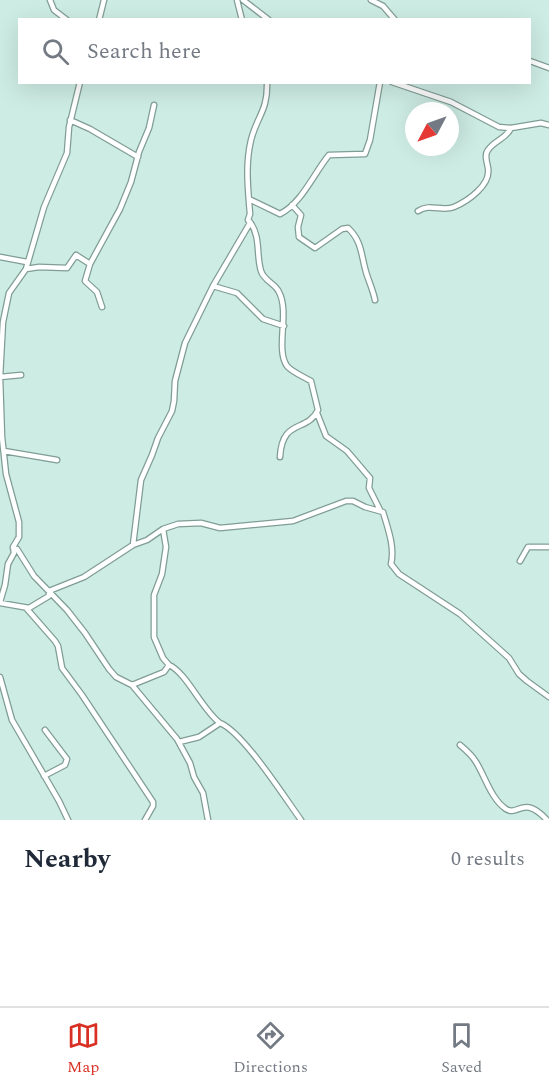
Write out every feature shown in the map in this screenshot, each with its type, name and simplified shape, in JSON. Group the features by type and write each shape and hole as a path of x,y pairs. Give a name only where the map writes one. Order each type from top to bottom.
{"street":[{"path":"50,0 54,10 64,18"},
{"path":"100,18 104,0"},
{"path":"237,0 242,18"},
{"path":"243,0 267,18"},
{"path":"371,0 382,6 393,18"},
{"path":"531,61 549,68"},
{"path":"79,84 70,120 67,153 44,207 26,269 9,293 3,322 0,376 4,451 6,474 19,522 19,537 8,564 0,602 27,609 55,641 62,668 153,802 145,820"},
{"path":"133,545 141,480 172,411 175,381 185,343 213,286 250,223 246,168 253,134 266,106 267,84"},
{"path":"249,199 280,214 292,205 321,168 328,155 361,154 367,151 380,84"},
{"path":"398,84 451,102 499,127 549,124"},
{"path":"102,307 97,292 85,282 90,264 120,209 131,182 154,105"},
{"path":"70,120 138,157"},
{"path":"418,211 428,207 450,208 475,194 487,178 489,171 486,154 488,150 506,137 512,128"},
{"path":"292,205 301,215 298,223 299,237 315,248 342,228 348,228 352,232 360,244 375,300"},
{"path":"248,220 256,234 263,277 279,292 286,364 290,369 311,381 321,429 326,436 347,451 370,478 369,488 384,514 392,544 393,568 460,614 509,658 519,674 549,697"},
{"path":"26,269 67,268 76,255 90,264"},
{"path":"0,257 27,262"},
{"path":"213,286 237,293 263,319 284,326"},
{"path":"0,376 21,375"},
{"path":"280,457 283,438 291,429 317,413"},
{"path":"4,451 57,460"},
{"path":"49,591 84,577 133,545 147,540 163,529 184,523 201,523 220,528 293,521 346,501 380,510"},
{"path":"163,529 166,547 162,574 154,595 154,637 169,665 177,668 185,682 220,723 228,727 246,745 301,820"},
{"path":"520,561 528,547 549,547"},
{"path":"13,548 17,549 34,576 85,633 109,669 116,677 132,686 179,742 203,793 208,820"},
{"path":"27,609 49,596 49,591"},
{"path":"132,686 164,672 169,665"},
{"path":"0,677 3,702 60,801 66,819"},
{"path":"179,742 199,737 220,723"},
{"path":"44,776 65,765 68,759 45,730"},
{"path":"460,745 476,762 489,788 505,808 511,811 526,806 534,807 547,820"}]}
